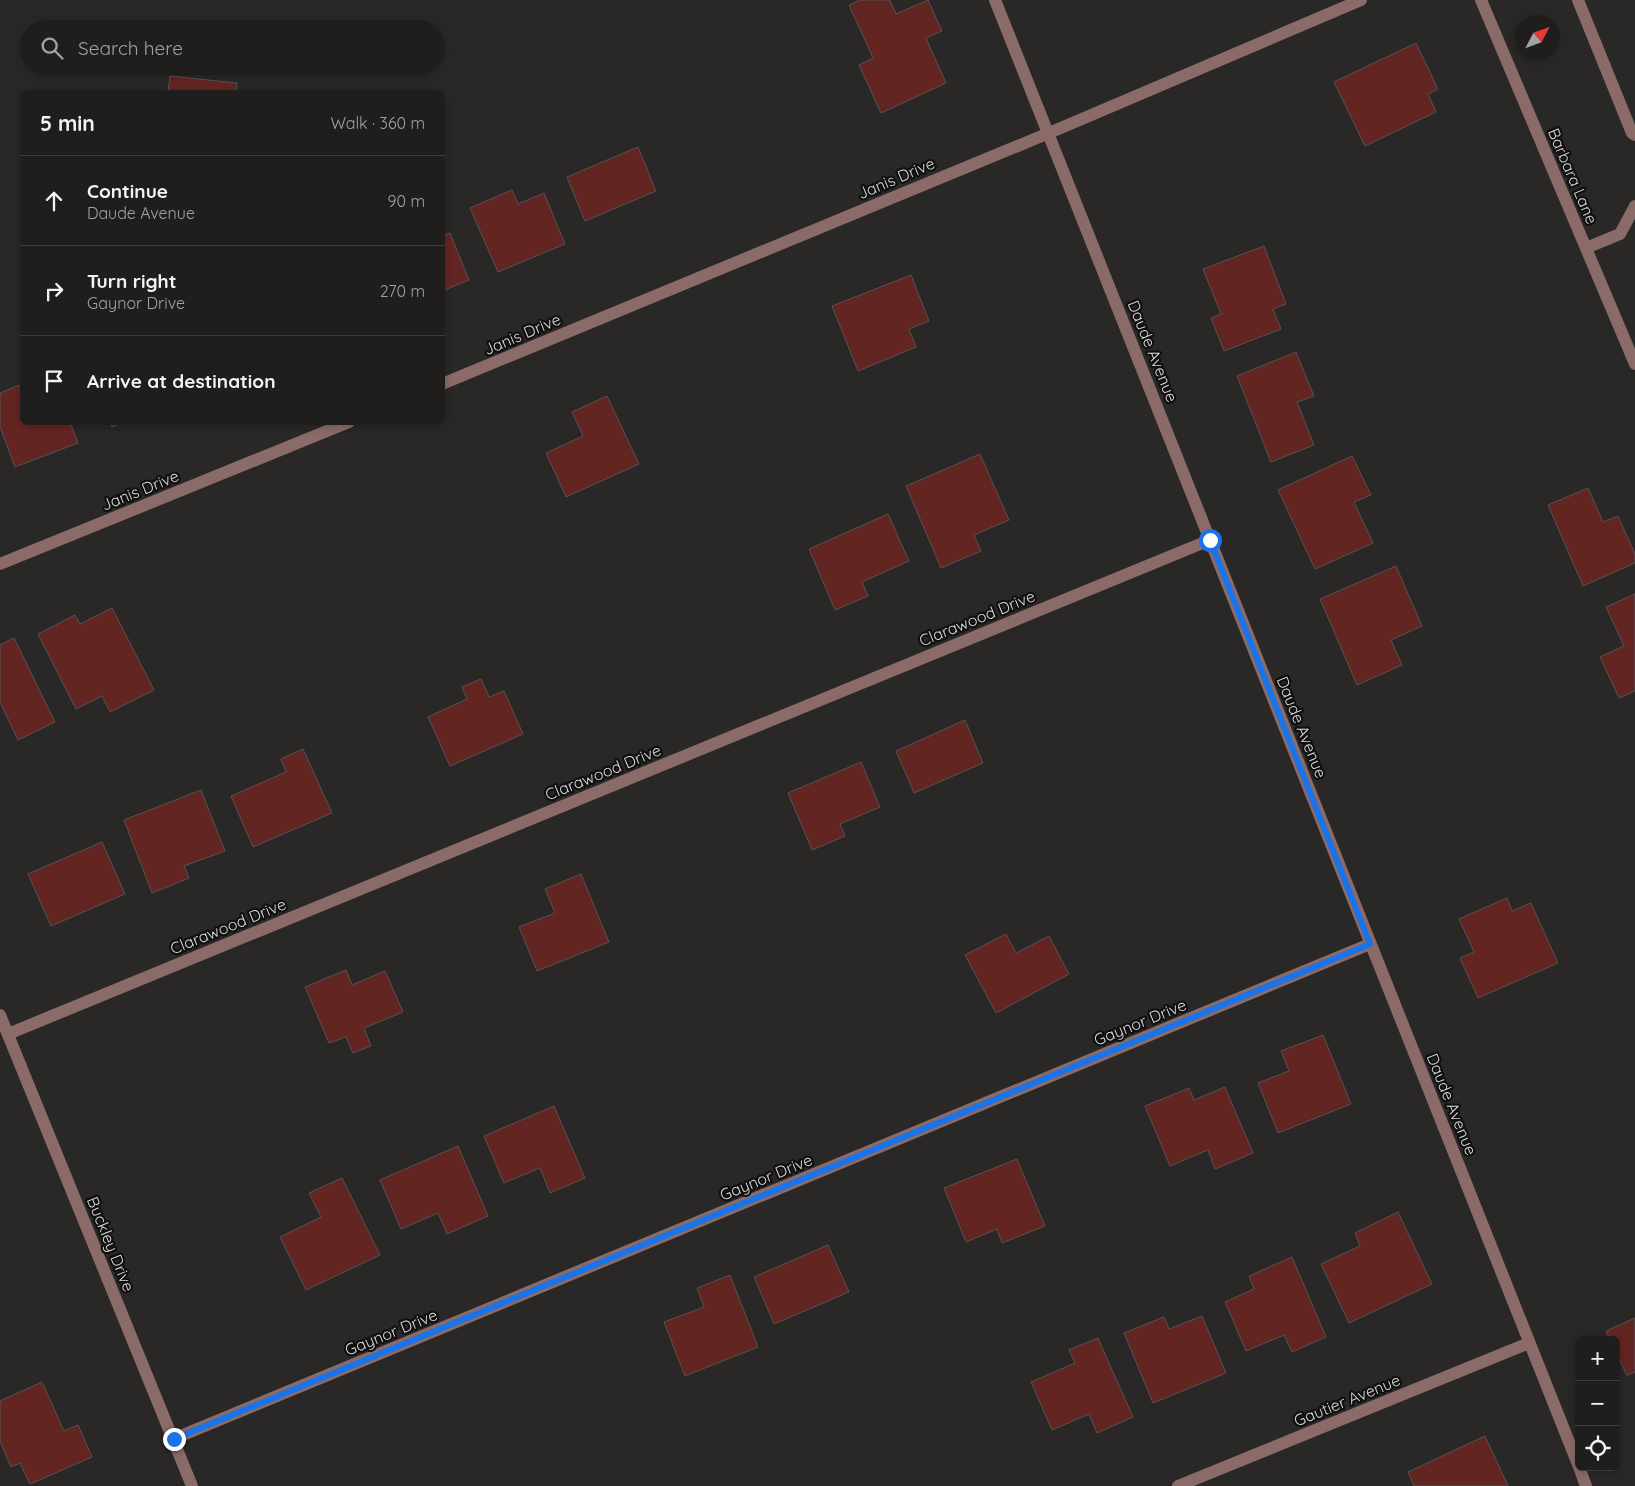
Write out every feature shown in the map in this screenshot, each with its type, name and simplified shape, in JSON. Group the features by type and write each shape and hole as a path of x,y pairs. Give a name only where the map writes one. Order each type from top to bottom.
{"street":[{"name":"Daude Avenue","path":"995,0 1575,1457"},
{"name":"Janis Drive","path":"445,383 1049,132 1361,0"},
{"name":"Barbara Lane","path":"1482,0 1635,364"},
{"path":"1578,0 1632,133 1635,134"},
{"path":"1586,248 1620,234 1635,206"},
{"name":"Janis Drive","path":"0,564 341,425"},
{"name":"Clarawood Drive","path":"8,1034 1210,540"},
{"name":"Gaynor Drive","path":"174,1439 1370,944"},
{"name":"Buckley Drive","path":"0,1015 192,1486"},
{"name":"Gautier Avenue","path":"1178,1486 1529,1343"},
{"name":"Daude Avenue","path":"1580,1471 1586,1486"}],"building":[{"path":"860,0 890,0 896,14 928,0 942,31 926,38 946,83 881,113 859,65 873,58 849,5"},
{"path":"1416,43 1438,89 1428,94 1436,112 1365,146 1334,82"},
{"path":"170,76 237,83 236,90 168,90"},
{"path":"638,147 656,191 585,221 567,177"},
{"path":"512,190 518,204 544,193 565,244 498,272 470,208"},
{"path":"450,233 469,280 445,290 445,235"},
{"path":"1264,246 1286,304 1273,309 1281,329 1224,351 1211,318 1221,314 1203,269"},
{"path":"911,275 929,321 909,329 916,347 858,371 832,306"},
{"path":"1296,352 1314,396 1297,402 1314,445 1271,462 1237,376"},
{"path":"20,385 20,425 71,425 78,443 15,467 0,427 0,393"},
{"path":"607,396 639,464 566,497 546,453 583,436 572,412"},
{"path":"980,454 1009,520 974,535 981,551 941,568 906,486"},
{"path":"1352,456 1371,495 1354,502 1373,543 1315,569 1278,490"},
{"path":"1588,488 1603,522 1618,516 1635,554 1635,563 1583,586 1548,505"},
{"path":"888,514 909,561 862,582 868,596 835,610 809,549"},
{"path":"1396,566 1422,626 1391,640 1402,665 1357,685 1320,599"},
{"path":"1635,594 1635,691 1619,698 1600,657 1624,646 1606,607"},
{"path":"112,608 154,690 110,712 102,696 76,709 38,634 75,615 80,624"},
{"path":"14,638 55,722 18,740 0,702 0,645"},
{"path":"481,679 489,697 504,691 523,734 450,766 428,717 467,699 462,687"},
{"path":"965,720 983,763 914,793 896,751"},
{"path":"303,749 332,813 253,847 231,796 286,772 281,759"},
{"path":"861,762 880,807 840,824 845,836 812,850 788,793"},
{"path":"201,790 225,851 184,866 189,878 152,893 124,820"},
{"path":"102,842 125,894 51,926 28,874"},
{"path":"581,874 609,942 537,971 519,927 555,913 545,889"},
{"path":"1507,898 1512,911 1531,903 1558,963 1478,998 1460,958 1474,952 1459,919"},
{"path":"1006,934 1016,953 1049,936 1069,974 996,1013 965,955"},
{"path":"346,970 352,985 385,971 403,1012 364,1028 371,1046 353,1053 346,1037 329,1043 305,987"},
{"path":"1323,1035 1351,1104 1278,1133 1258,1083 1289,1071 1281,1051"},
{"path":"1225,1087 1253,1153 1215,1169 1208,1150 1170,1166 1145,1106 1189,1088 1194,1100"},
{"path":"554,1106 585,1178 550,1193 540,1168 504,1183 484,1136"},
{"path":"458,1146 488,1216 447,1234 438,1213 401,1229 380,1180"},
{"path":"1017,1159 1045,1226 1002,1243 997,1229 966,1242 944,1188"},
{"path":"342,1178 380,1255 306,1290 280,1237 321,1217 309,1193"},
{"path":"1398,1212 1432,1284 1349,1323 1321,1264 1360,1246 1355,1233"},
{"path":"828,1245 849,1292 774,1324 754,1277"},
{"path":"1292,1257 1326,1337 1292,1352 1284,1335 1246,1351 1225,1302 1254,1289 1249,1276"},
{"path":"730,1275 758,1347 685,1376 664,1322 704,1307 697,1288"},
{"path":"1202,1316 1226,1373 1153,1403 1124,1333 1164,1317 1169,1329"},
{"path":"1635,1318 1635,1372 1627,1375 1620,1361 1620,1336 1608,1336 1606,1331"},
{"path":"1098,1338 1133,1417 1097,1433 1089,1414 1052,1430 1031,1382 1075,1363 1069,1350"},
{"path":"42,1382 64,1431 78,1425 92,1457 30,1484 20,1463 11,1467 0,1441 0,1401"},
{"path":"1485,1436 1508,1486 1414,1486 1408,1472"}],"route":[{"path":"174,1439 1370,944 1210,540"}]}
